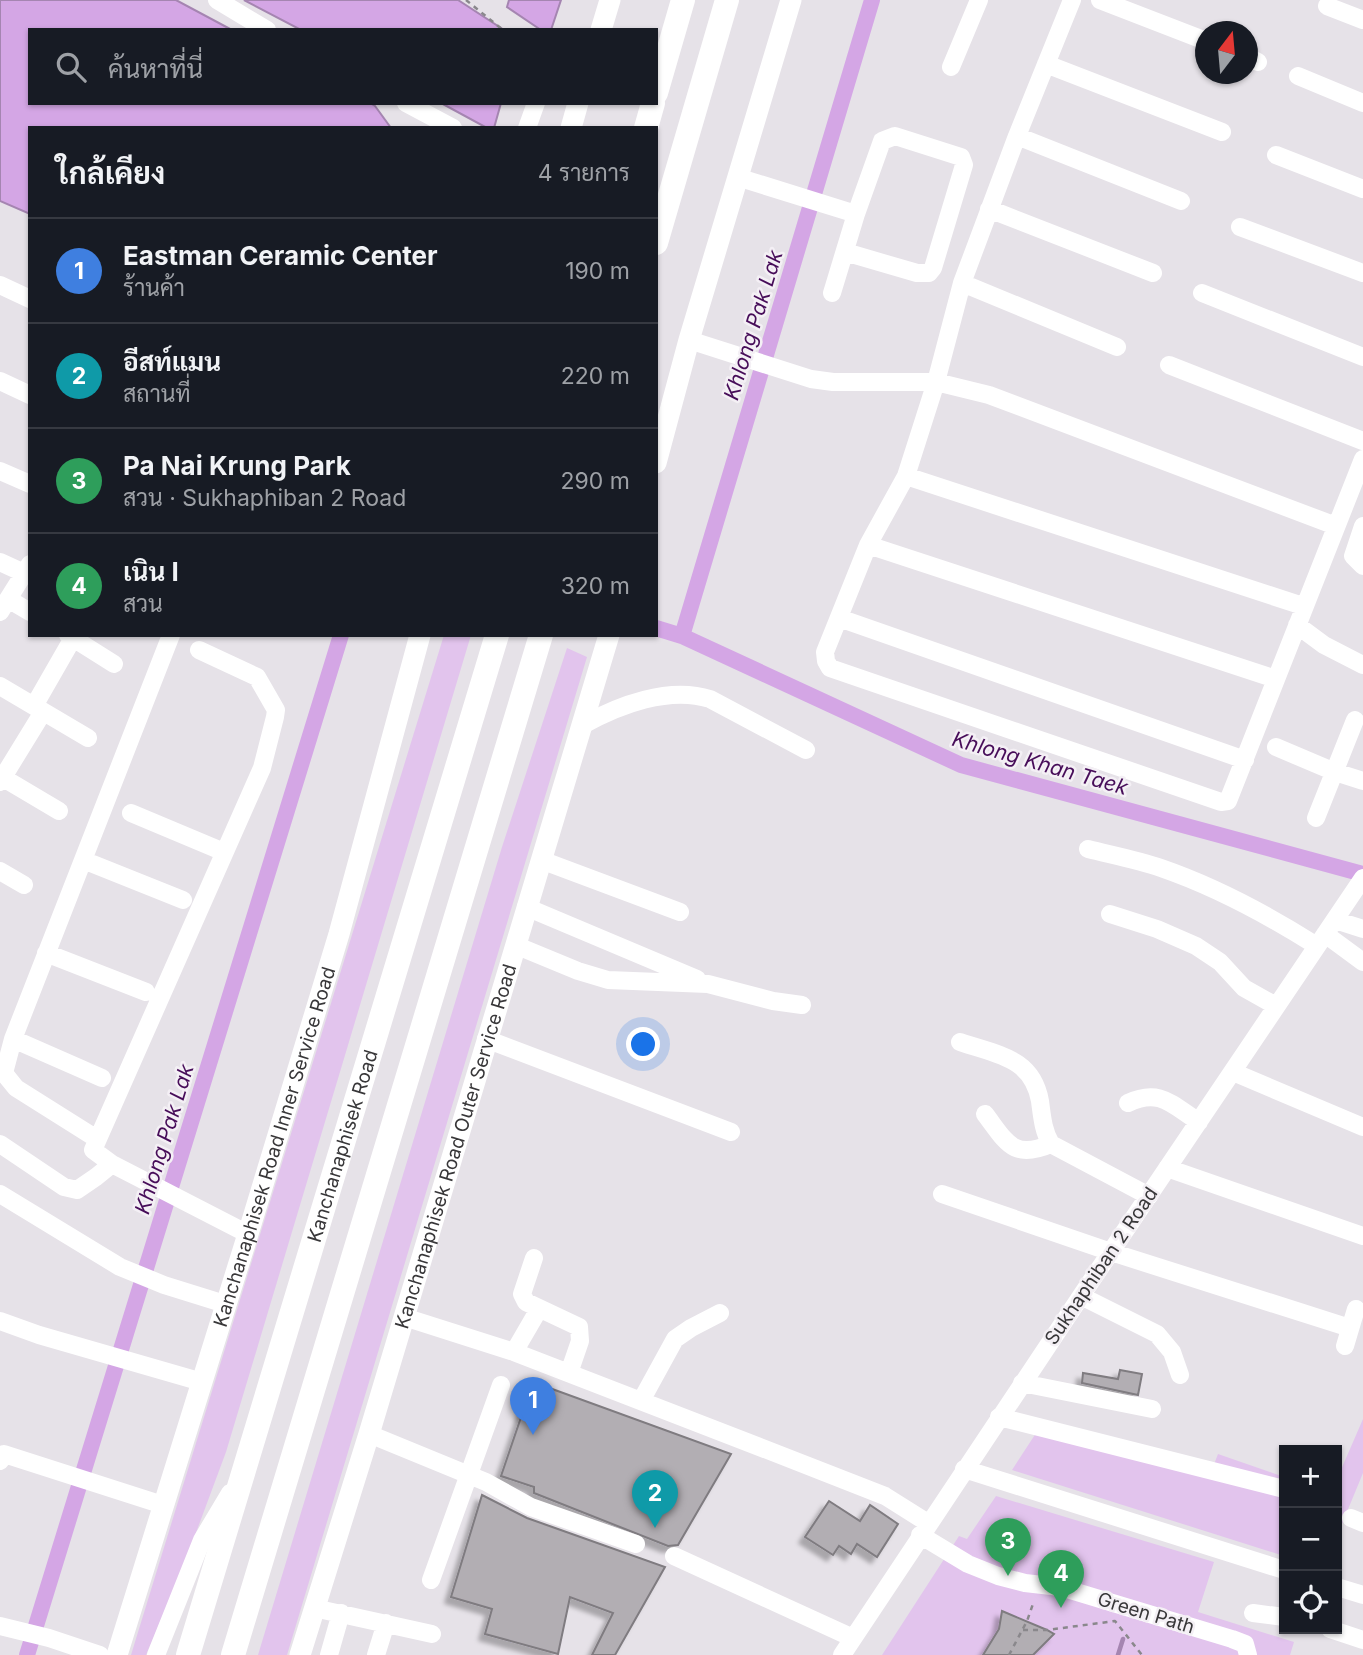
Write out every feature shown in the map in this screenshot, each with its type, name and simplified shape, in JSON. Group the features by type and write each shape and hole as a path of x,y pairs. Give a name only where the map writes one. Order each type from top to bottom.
{"highway":[{"path":"658,86 683,0"},
{"path":"658,236 727,0"},
{"path":"647,126 652,105"},
{"name":"Kanchanaphisek Road","path":"188,1655 496,637"},
{"path":"233,1655 541,637"}],"main road":[{"path":"602,28 610,0"},
{"path":"658,456 689,340 791,0"},
{"path":"572,126 577,105"},
{"name":"Kanchanaphisek Road Inner Service Road","path":"117,1655 339,934 419,637"},
{"name":"Kanchanaphisek Road Outer Service Road","path":"300,1655 608,637"}],"street":[{"path":"217,0 264,28"},
{"path":"951,67 979,0"},
{"path":"1072,0 962,283 936,382 906,476 868,545 825,652 830,668 1221,802 1228,801 1363,459"},
{"path":"1100,0 1195,37"},
{"path":"1327,6 1363,20"},
{"path":"1046,64 1222,132"},
{"path":"1298,76 1363,103"},
{"path":"410,105 449,126"},
{"path":"528,126 536,105"},
{"path":"832,293 856,214 878,148 887,138 895,136 956,154 963,160 964,165 933,268 929,273 917,274 845,252"},
{"path":"1017,136 1181,201"},
{"path":"1276,155 1363,189"},
{"path":"737,177 856,214"},
{"path":"989,209 1153,273"},
{"path":"1240,227 1363,273"},
{"path":"962,283 1117,347"},
{"path":"0,285 28,298"},
{"path":"1202,293 1363,357"},
{"path":"689,340 811,379 833,382 936,382 989,395 1336,526"},
{"path":"1169,365 1363,441"},
{"path":"0,381 28,394"},
{"path":"0,471 28,483"},
{"path":"906,476 1303,606"},
{"path":"1363,526 1353,556 1363,566"},
{"path":"868,545 1276,679"},
{"path":"0,562 27,568 4,605 28,611"},
{"path":"839,618 1245,760"},
{"path":"1297,625 1324,645 1363,665"},
{"path":"59,811 1,779 38,709 71,637 114,664"},
{"path":"97,1139 16,1088 4,1073 13,1039 170,637"},
{"path":"199,650 257,677 276,710 262,768 93,1150 112,1164 248,1234"},
{"path":"0,686 88,738"},
{"path":"583,725 611,709 657,698 694,694 710,699 806,750"},
{"path":"1316,818 1355,720"},
{"path":"1276,747 1335,772 1363,780"},
{"path":"131,813 224,852"},
{"path":"1088,849 1160,867 1271,917 1326,933 1363,961"},
{"path":"83,860 183,900"},
{"path":"541,860 680,912"},
{"path":"0,871 24,885"},
{"name":"Sukhaphiban 2 Road","path":"842,1655 964,1469 1363,878"},
{"path":"526,907 708,984 773,1001 802,1005"},
{"path":"1110,914 1157,929 1196,946 1220,962 1244,988 1276,1006"},
{"path":"1326,933 1363,929"},
{"path":"515,944 578,971 608,980 708,984"},
{"path":"46,953 146,992"},
{"path":"13,1039 102,1078"},
{"path":"486,1039 731,1132"},
{"path":"960,1042 1016,1062 1030,1074 1038,1090 1046,1135 1051,1144 1149,1196"},
{"path":"1233,1072 1363,1127"},
{"path":"1128,1103 1147,1095 1157,1097 1199,1122"},
{"path":"985,1114 1007,1143 1015,1149 1035,1150 1051,1144"},
{"path":"0,1144 64,1187 77,1190 112,1164"},
{"path":"1167,1168 1363,1236"},
{"path":"0,1194 120,1267 164,1285 225,1304"},
{"path":"942,1194 1111,1252 1350,1328"},
{"path":"534,1258 523,1294 526,1302 579,1327 580,1341 569,1373"},
{"path":"1081,1296 1157,1334 1171,1352 1180,1374"},
{"path":"1345,1346 1356,1308"},
{"path":"514,1352 539,1309"},
{"path":"641,1401 676,1339 720,1313"},
{"name":"Green Path","path":"404,1317 514,1352 885,1496 968,1564 998,1576 1060,1587 1231,1639 1245,1644 1248,1655"},
{"path":"0,1321 38,1335 202,1382"},
{"path":"1023,1383 1152,1409"},
{"path":"431,1580 501,1385"},
{"path":"999,1417 1279,1488"},
{"path":"369,1434 469,1476 531,1507 636,1544"},
{"path":"1,1456 163,1505"},
{"path":"156,1655 202,1540 246,1465"},
{"path":"964,1469 1279,1568"},
{"path":"674,1556 853,1638"},
{"path":"1342,1589 1363,1595"},
{"path":"314,1608 432,1634"},
{"path":"1253,1613 1279,1616"},
{"path":"329,1655 341,1614"},
{"path":"376,1655 386,1623"},
{"path":"4,1627 100,1655"},
{"path":"1342,1633 1363,1640"}],"path":[{"path":"466,0 501,28"},
{"path":"1009,1655 1033,1608 1039,1584"},
{"path":"1023,1630 1115,1621 1142,1655"}],"shaded area":[{"path":"0,0 176,0 228,28 28,28 28,105 373,105 390,126 28,126 28,213 0,201"},
{"path":"244,0 458,0 501,28 297,28"},
{"path":"509,0 561,0 552,28 538,28 507,7"},
{"path":"445,105 500,105 495,126 483,126"},
{"path":"443,637 470,637 226,1452 184,1565 146,1655 131,1655"},
{"path":"567,648 587,657 287,1655 258,1655 502,847"},
{"path":"1363,1419 1363,1473 1342,1524 1342,1508 1342,1467"},
{"path":"1040,1427 1213,1467 1218,1454 1279,1475 1279,1554 1012,1470"},
{"path":"996,1496 1214,1562 1198,1612 1294,1642 1290,1655 882,1655 959,1536 967,1539"}],"building":[{"path":"1120,1370 1142,1374 1138,1395 1082,1383 1083,1373 1118,1379"},
{"path":"533,1382 731,1454 678,1545 668,1546 534,1493 534,1487 501,1476"},
{"path":"482,1495 527,1518 665,1567 615,1655 592,1655 613,1613 570,1597 558,1654 485,1634 492,1609 451,1597"},
{"path":"829,1501 860,1521 870,1505 898,1524 877,1557 857,1544 851,1554 839,1546 833,1555 805,1537"},
{"path":"1002,1611 1054,1634 1033,1655 983,1655 999,1629"}],"waterway":[{"name":"Khlong Pak Lak","path":"682,636 872,0"},
{"name":"Khlong Khan Taek","path":"658,629 682,636 961,765 1363,874"},
{"name":"Khlong Pak Lak","path":"27,1655 340,637"},
{"path":"1118,1655 1123,1639"}],"place":[{"name":"Eastman Ceramic Center","path":"533,1435"},
{"name":"อีสท์แมน","path":"655,1528"},
{"name":"Pa Nai Krung Park","path":"1008,1576"},
{"name":"เนิน I","path":"1061,1608"}]}
